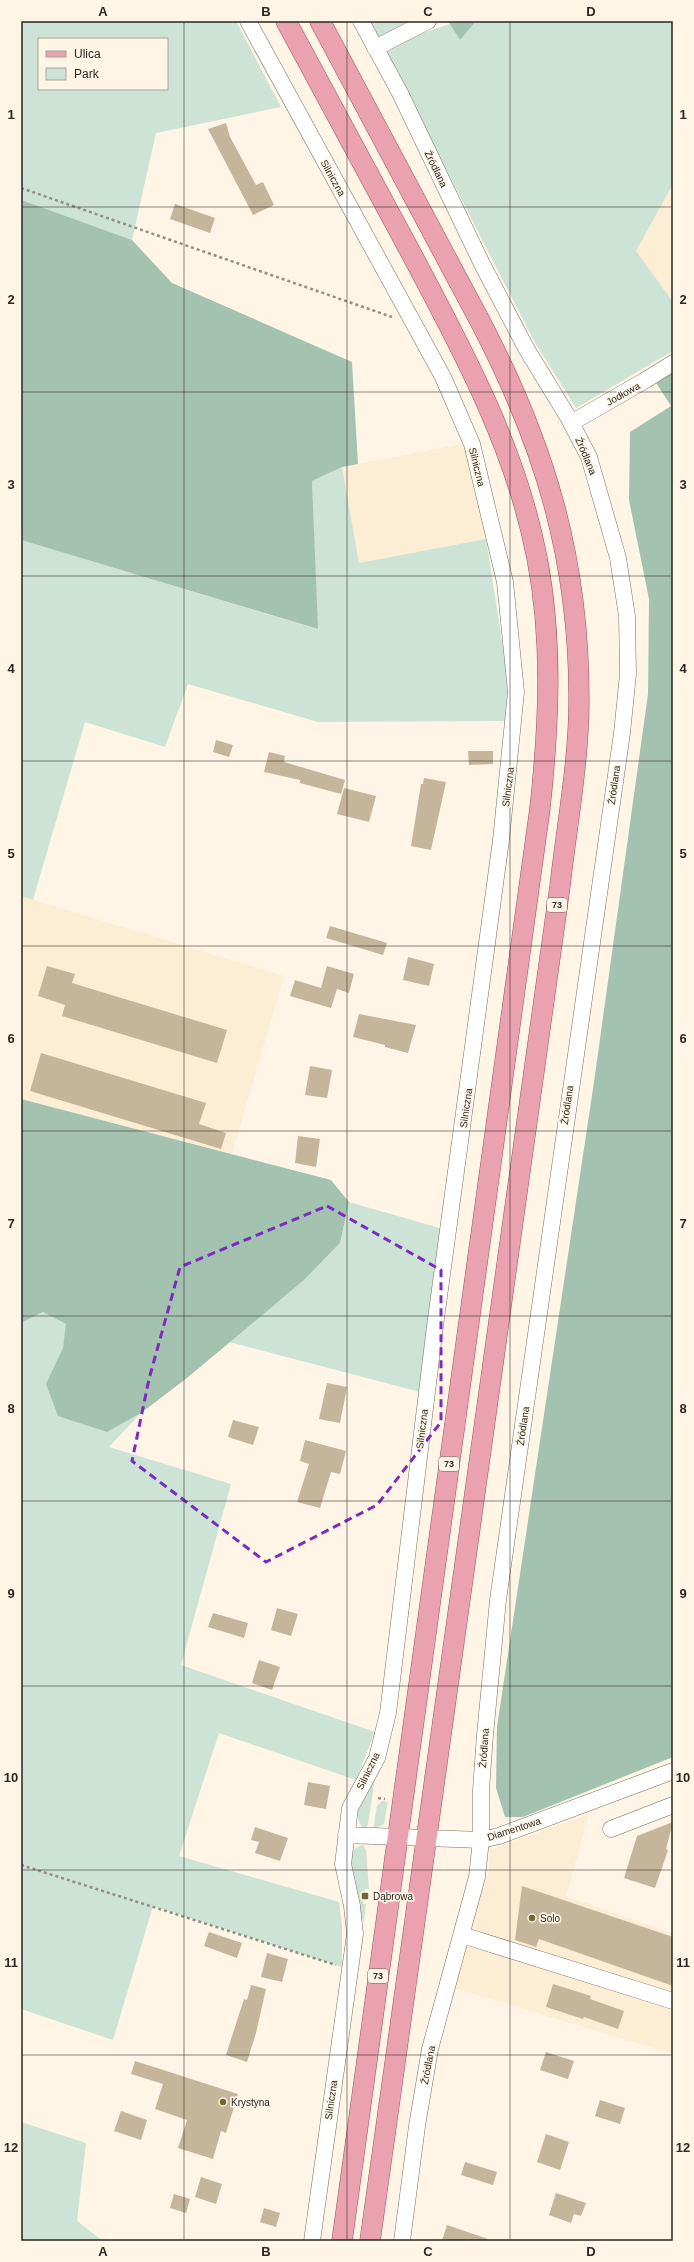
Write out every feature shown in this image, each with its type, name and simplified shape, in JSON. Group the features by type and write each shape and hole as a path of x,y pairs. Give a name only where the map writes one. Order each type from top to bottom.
{"main road":[{"name":"73","path":"286,21 458,342 503,438 527,515 537,559 547,632 549,707 540,808 342,2241"},
{"name":"73","path":"320,21 481,322 503,365 533,436 560,523 574,606 578,665 577,741 560,886 370,2241"}],"street":[{"name":"Silniczna","path":"248,21 413,325 443,376 472,444 505,582 516,692 502,840 435,1326 388,1713 377,1758 350,1808 346,1835 343,1864 352,1906 355,1934 312,2241"},
{"name":"Źródlana","path":"361,21 400,93 493,285 526,348 571,423 589,457 618,558 627,616 628,674 621,741 498,1600 482,1774 481,1840 477,1877 430,2049 417,2126 402,2241"},
{"path":"375,48 428,21"},
{"name":"Jodłowa","path":"571,423 644,381 673,362"},
{"name":"Diamentowa","path":"346,1835 481,1840 499,1836 673,1771"},
{"path":"611,1828 673,1805"},
{"path":"462,1935 673,2002"}],"path":[{"path":"21,188 200,249 413,325"},
{"path":"378,1798 388,1800"},
{"path":"21,1865 350,1969"}],"highlighted area":[{"path":"327,1206 441,1270 441,1422 377,1505 266,1562 132,1461 149,1379 180,1267"}],"shaded area":[{"path":"673,184 673,302 636,251"},
{"path":"463,444 486,539 359,563 342,467"},
{"path":"21,896 284,976 232,1154 21,1099"},
{"path":"589,1814 566,1896 673,1934 673,2054 454,1988 477,1906 489,1872 490,1850"}],"green space":[{"path":"21,21 236,21 281,107 156,133 132,240 21,202"},
{"path":"370,21 411,21 378,38"},
{"path":"448,21 476,21 460,40"},
{"path":"476,21 673,21 673,184 636,251 673,302 673,351 576,408 534,341 386,52 420,34 450,24 460,40"},
{"path":"21,200 132,240 172,283 352,362 358,464 342,467 312,481 318,629 21,540"},
{"path":"673,364 673,1757 523,1817 505,1817 496,1788 497,1727 594,1082 648,694 649,599 629,500 630,432 671,406 653,378"},
{"path":"342,467 359,563 486,539 510,692 507,721 318,722 188,684 165,747 85,722 33,900 21,896 21,540 317,629 312,481"},
{"path":"21,1099 331,1180 349,1202 340,1243 304,1280 187,1378 141,1413 107,1432 58,1416 46,1384 63,1348 66,1324 43,1312 21,1323"},
{"path":"349,1202 443,1229 420,1392 229,1342 304,1280 340,1243"},
{"path":"43,1312 67,1324 63,1348 47,1384 107,1432 141,1413 109,1447 231,1484 181,1665 375,1732 356,1780 219,1733 179,1856 339,1902 342,1926 342,1967 153,1906 113,2040 21,2009 21,1323"},
{"path":"375,1778 368,1825 364,1829 358,1817 358,1810 360,1803"},
{"path":"382,1801 388,1802 384,1824 373,1830 377,1806"},
{"path":"363,1845 366,1850 369,1889 365,1889 363,1904 366,1904 364,1922 351,1868 352,1853 356,1848"},
{"path":"21,2122 86,2143 77,2221 103,2241 21,2241"}],"building":[{"path":"226,123 230,137 256,185 263,182 274,205 253,215 208,129"},
{"path":"175,204 215,218 210,233 170,219"},
{"path":"216,740 233,745 229,757 213,752"},
{"path":"468,751 493,751 493,764 469,765"},
{"path":"269,752 285,756 284,762 345,780 341,794 300,783 300,780 264,772"},
{"path":"424,778 446,782 431,850 411,846 421,784 423,784"},
{"path":"344,788 376,796 369,822 337,814"},
{"path":"330,926 387,943 383,955 326,938"},
{"path":"408,957 434,964 429,986 403,980"},
{"path":"47,966 75,974 72,983 227,1030 217,1063 62,1016 65,1005 38,996"},
{"path":"327,966 354,974 349,993 337,989 331,1008 290,996 295,980 321,988"},
{"path":"359,1014 416,1025 408,1053 385,1047 385,1045 353,1037"},
{"path":"41,1053 206,1103 199,1124 226,1133 221,1149 30,1091"},
{"path":"310,1066 332,1070 327,1098 305,1095"},
{"path":"298,1136 320,1139 316,1167 295,1163"},
{"path":"327,1383 347,1387 340,1423 319,1419"},
{"path":"233,1420 259,1427 253,1445 228,1437"},
{"path":"305,1440 346,1451 340,1474 331,1472 320,1508 297,1502 309,1464 300,1461"},
{"path":"277,1608 298,1614 291,1636 271,1630"},
{"path":"213,1613 248,1623 244,1638 208,1627"},
{"path":"259,1660 280,1667 272,1690 252,1683"},
{"path":"308,1782 330,1786 326,1809 304,1805"},
{"path":"673,1822 666,1849 668,1850 655,1888 624,1878 637,1836"},
{"path":"255,1827 288,1838 280,1861 255,1853 259,1842 251,1840"},
{"path":"522,1886 673,1937 673,1986 539,1939 536,1947 515,1940"},
{"path":"209,1932 242,1943 237,1958 204,1946"},
{"path":"267,1953 288,1959 282,1982 261,1977"},
{"path":"553,1984 591,1996 590,1999 624,2011 618,2029 584,2017 583,2019 546,2007"},
{"path":"251,1985 266,1989 256,2033 247,2062 226,2055 244,1999 247,2000"},
{"path":"546,2052 574,2061 568,2079 540,2070"},
{"path":"135,2061 238,2094 226,2133 221,2131 213,2159 178,2148 187,2120 155,2109 163,2084 131,2074"},
{"path":"600,2100 625,2108 620,2124 595,2116"},
{"path":"121,2111 147,2120 141,2140 114,2131"},
{"path":"546,2134 569,2142 560,2170 537,2162"},
{"path":"465,2162 497,2172 493,2185 461,2175"},
{"path":"201,2177 222,2184 216,2204 195,2197"},
{"path":"556,2193 586,2203 581,2216 574,2214 571,2223 549,2215"},
{"path":"174,2194 190,2199 186,2213 170,2208"},
{"path":"264,2208 280,2213 276,2227 260,2222"},
{"path":"447,2225 488,2239 487,2241 442,2241"}],"place":[{"name":"Dąbrowa","path":"365,1896"},
{"name":"Solo","path":"532,1918"},
{"name":"Krystyna","path":"223,2102"}]}
